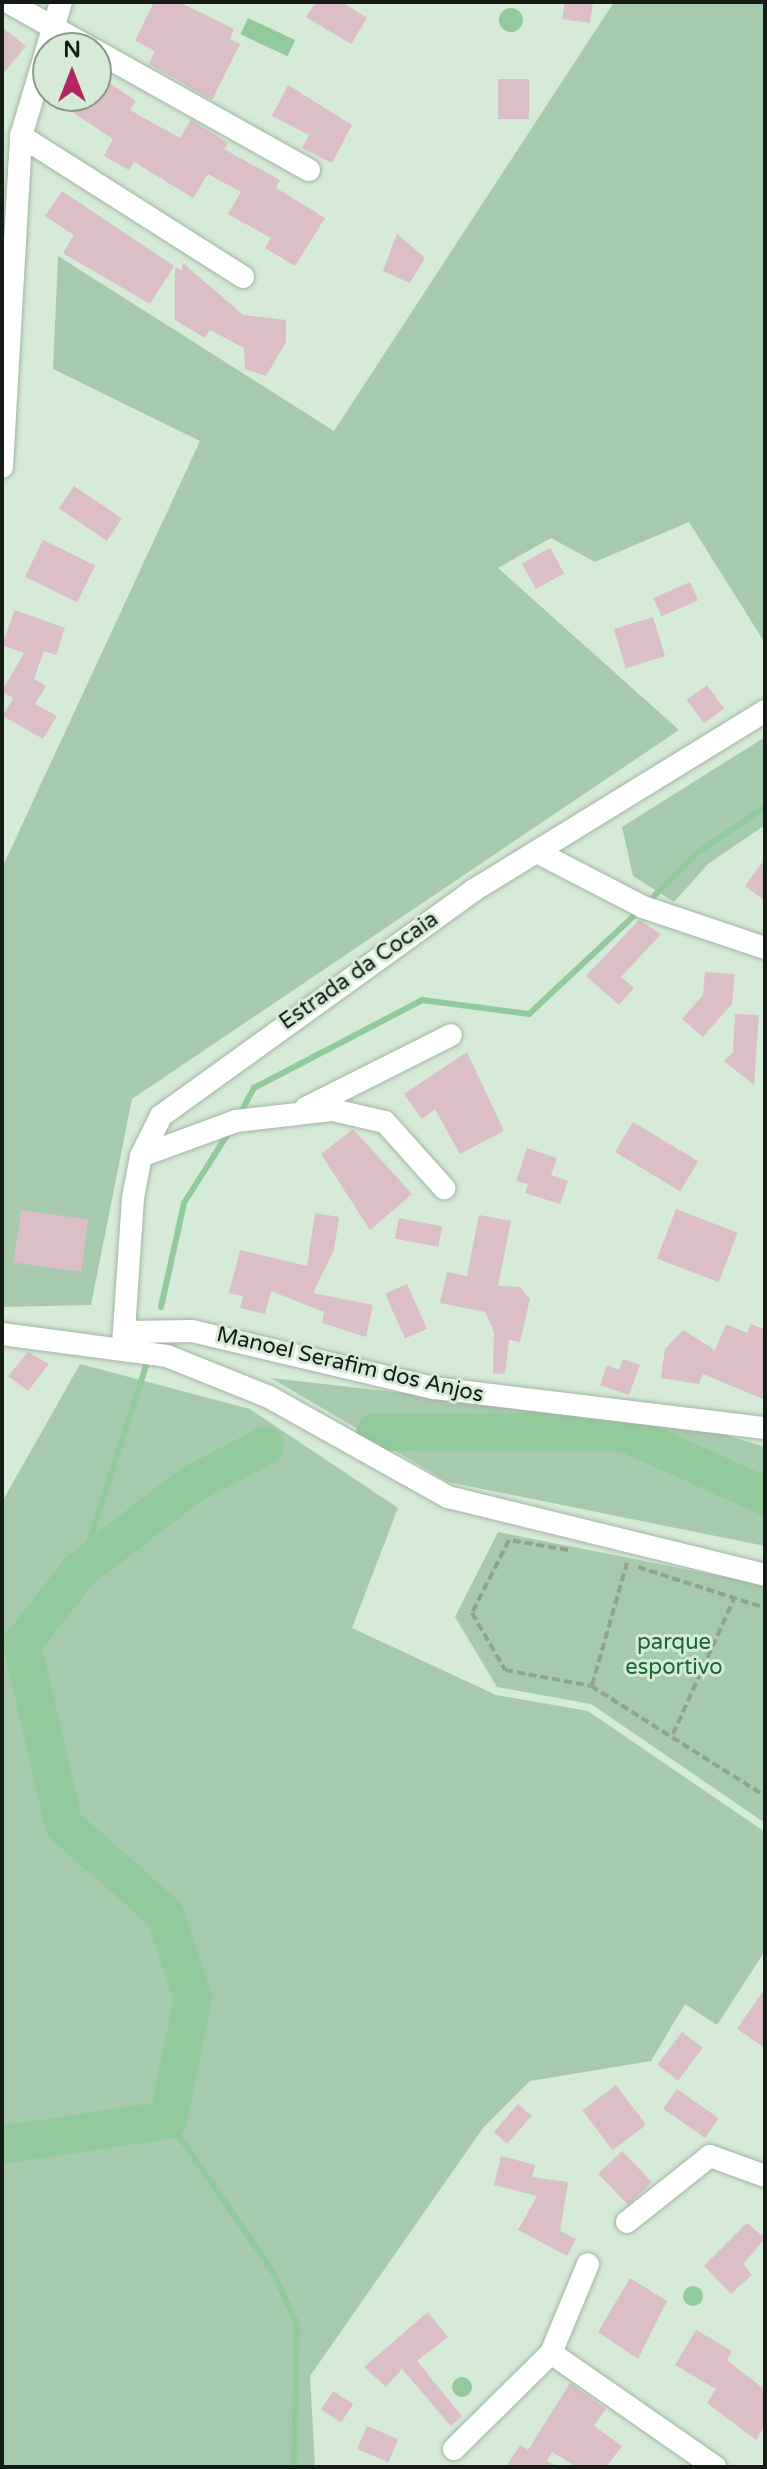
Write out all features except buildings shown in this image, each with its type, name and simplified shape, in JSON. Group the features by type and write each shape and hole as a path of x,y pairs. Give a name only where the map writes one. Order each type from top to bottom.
{"street":[{"path":"8,2 62,32"},
{"path":"2,467 21,136 51,26 61,2"},
{"path":"112,60 309,170"},
{"path":"21,136 243,277"},
{"name":"Estrada da Cocaia","path":"125,1339 141,1156 151,1130 181,1096 537,852 765,711"},
{"path":"537,852 643,907 765,948"},
{"path":"301,1111 451,1035"},
{"path":"141,1156 236,1121 301,1111 385,1122 444,1188"},
{"name":"Manoel Serafim dos Anjos","path":"125,1339 192,1331 434,1388 765,1428"},
{"path":"2,1334 125,1339 269,1397 448,1497 765,1575"},
{"path":"627,2222 699,2160 724,2158 765,2176"},
{"path":"454,2449 551,2353 588,2264"},
{"path":"551,2353 715,2467"}],"path":[{"path":"583,1553 509,1540 472,1613 505,1670 591,1686 673,1734 765,1796"},
{"path":"613,1558 765,1608"},
{"path":"591,1686 628,1561"},
{"path":"673,1734 734,1599"}],"green space":[{"path":"614,2 765,2 765,643 689,522 595,562 551,538 498,568 679,730 132,1099 91,1305 2,1307 2,868 200,441 53,369 58,256 334,431"},
{"path":"765,737 765,825 708,864 674,902 633,876 622,827"},
{"path":"80,1364 250,1409 398,1508 352,1628 496,1695 588,1711 765,1832 765,1951 717,2025 685,2004 651,2061 530,2081 483,2128 310,2376 315,2467 2,2467 2,1502"},
{"path":"271,1378 701,1427 765,1447 765,1546 448,1482"},
{"name":"parque esportivo","path":"498,1532 765,1585 765,1823 591,1704 497,1687 455,1617"}],"shaded area":[{"path":"511,8 520,11 523,20 520,29 511,32 502,29 499,20 502,11"},
{"path":"248,18 295,40 288,56 240,34"},
{"path":"693,2286 700,2289 703,2296 700,2303 693,2306 686,2303 683,2296 686,2289"},
{"path":"462,2377 469,2380 472,2387 469,2394 462,2397 455,2394 452,2387 455,2380"}],"waterway":[{"path":"647,903 697,853 765,807"},
{"path":"239,1116 254,1088 422,1000 529,1014 639,911"},
{"path":"161,1307 184,1203 231,1129"},
{"path":"80,1570 147,1363"},
{"path":"375,1432 625,1433 765,1496"},
{"path":"2,2145 168,2120 193,1998 165,1914 64,1825 22,1644 80,1570 192,1484 265,1446"},
{"path":"168,2120 272,2270 297,2324 294,2467"}]}
